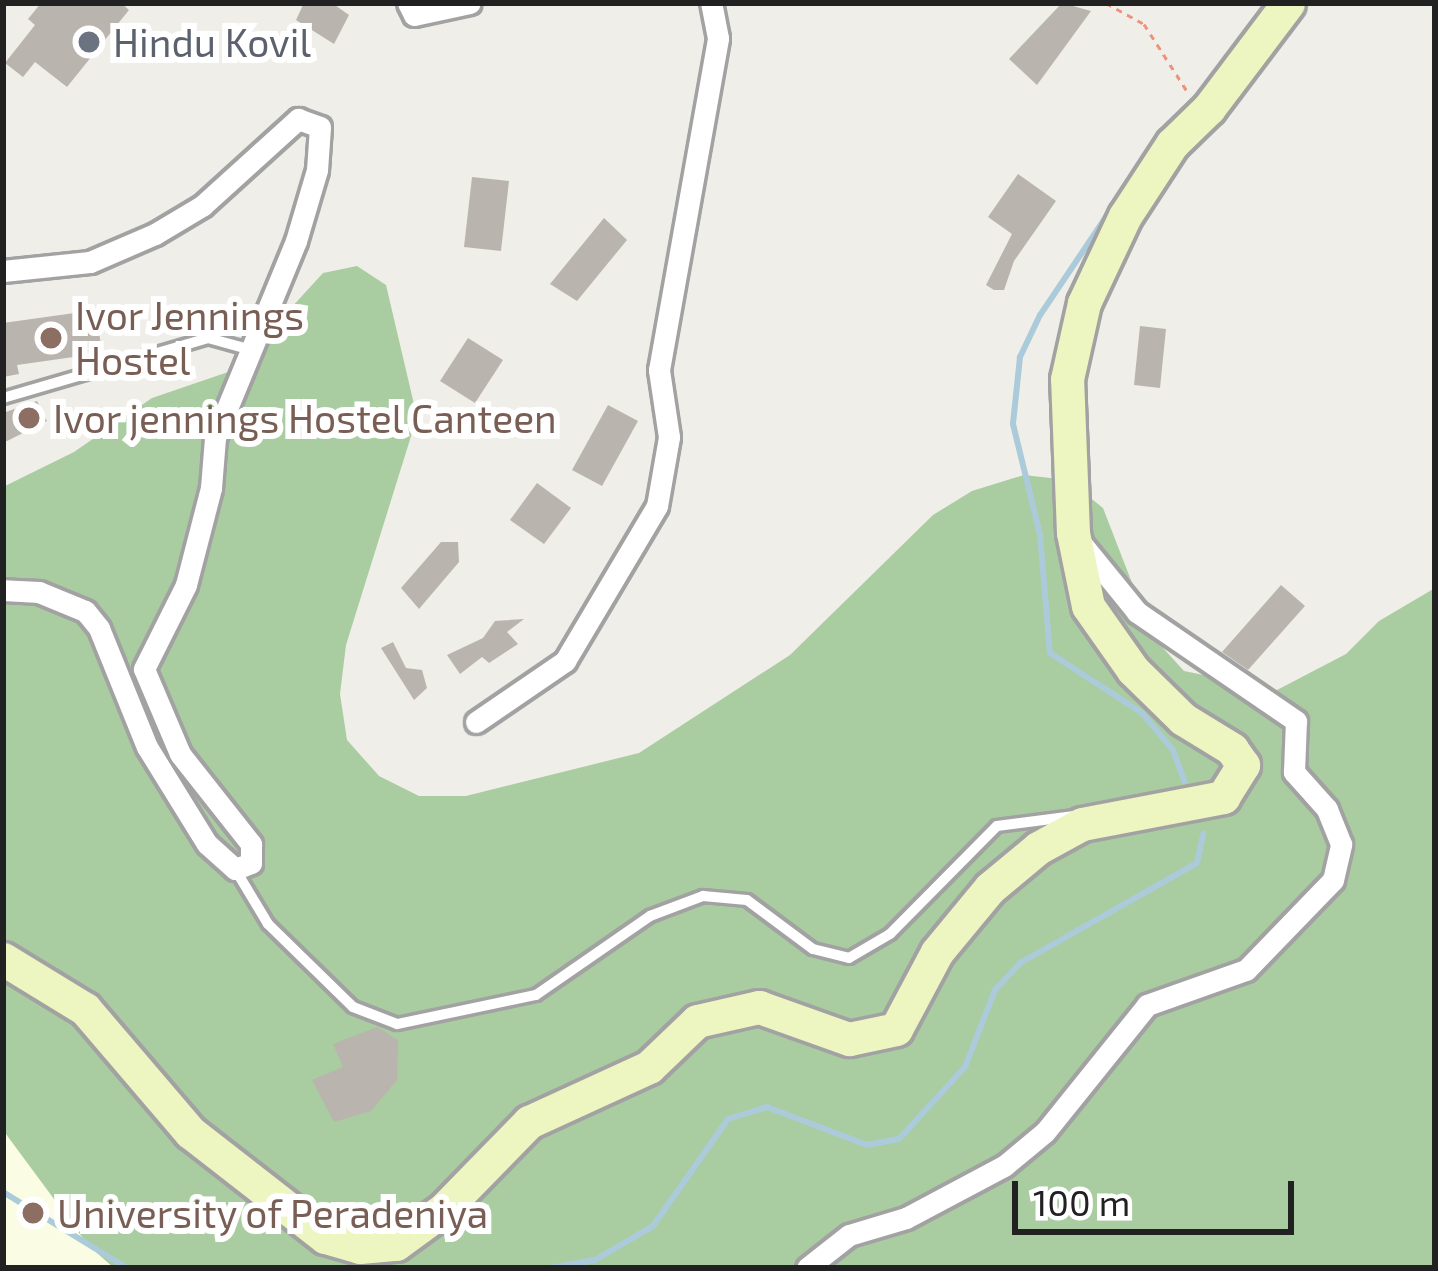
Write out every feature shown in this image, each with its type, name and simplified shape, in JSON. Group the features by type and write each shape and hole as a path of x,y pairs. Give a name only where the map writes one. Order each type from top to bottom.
{"street":[{"path":"408,3 414,15 470,3"},
{"path":"476,722 566,661 657,506 669,437 659,370 718,38 711,3"},
{"path":"3,959 86,1010 190,1132 325,1237 360,1247 396,1244 444,1209 529,1122 649,1067 697,1021 759,1007 849,1039 896,1029 937,952 990,888 1038,848 1109,819 1223,797 1243,765 1133,670 1088,606 1073,533 1067,379 1084,303 1125,216 1197,99 1288,3"},
{"path":"3,272 90,262 155,234 202,206 298,119 320,127 317,170 296,241 215,438 212,488 186,585 144,669 180,754 251,844 251,863 235,869 207,844 147,747 99,628 85,611 39,592 3,590"},
{"path":"807,1268 849,1235 906,1218 1004,1166 1045,1132 1147,1005 1246,970 1333,880 1341,844 1327,809 1294,772 1296,721 1137,612 1073,533"}],"lane":[{"path":"3,398 208,338 248,349"},
{"path":"235,869 268,924 353,1007 398,1024 536,995 650,916 703,896 747,900 813,950 849,958 890,934 997,826 1050,814 1109,819"}],"path":[{"path":"1106,3 1144,24 1197,99"}],"shaded area":[{"name":"University of Peradeniya","path":"3,1130 88,1245 114,1268 3,1268"}],"green space":[{"path":"357,266 386,285 417,417 346,645 340,694 347,740 379,776 419,796 466,796 639,753 790,655 933,515 972,491 1024,475 1068,480 1103,508 1153,637 1184,671 1277,690 1346,654 1379,621 1435,588 1435,1268 114,1268 88,1245 3,1130 3,487 74,452 152,398 234,370 323,273"}],"building":[{"path":"41,3 121,3 129,10 67,87 35,62 23,77 5,63 35,25 28,19"},
{"path":"304,3 332,3 349,15 334,44 296,20"},
{"path":"1062,3 1091,11 1037,85 1009,59"},
{"path":"1018,174 1056,201 1014,261 1004,290 994,290 986,285 1012,234 988,217"},
{"path":"472,177 509,181 501,251 464,247"},
{"path":"604,218 627,240 577,301 550,284"},
{"name":"Ivor Jennings Hostel","path":"96,310 102,353 17,365 19,374 3,377 3,323"},
{"path":"1140,326 1166,329 1160,388 1134,385"},
{"path":"468,338 503,360 475,403 440,381"},
{"name":"Ivor jennings Hostel Canteen","path":"37,401 47,421 3,443 3,413"},
{"path":"608,405 638,421 602,486 572,470"},
{"path":"537,483 571,508 544,544 510,520"},
{"path":"441,542 458,542 459,562 419,609 401,588"},
{"path":"1281,585 1305,606 1248,670 1222,652"},
{"path":"524,619 507,632 518,644 489,663 482,657 460,674 447,655 483,638 495,621"},
{"path":"393,642 406,668 422,670 427,688 414,700 381,648"},
{"path":"377,1027 398,1040 397,1080 371,1111 334,1122 312,1080 343,1067 333,1044"}],"waterway":[{"path":"1112,208 1040,315 1020,357 1013,424 1040,535 1050,653 1142,713 1173,750 1184,781"},
{"path":"550,1268 595,1260 653,1226 728,1119 767,1107 867,1145 899,1139 965,1067 995,990 1020,963 1197,863 1203,834"},
{"path":"3,1192 127,1268"}],"place":[{"name":"Hindu Kovil","path":"89,42"},
{"name":"Ivor Jennings Hostel","path":"51,338"},
{"name":"Ivor jennings Hostel Canteen","path":"29,418"},
{"name":"University of Peradeniya","path":"33,1213"}]}
